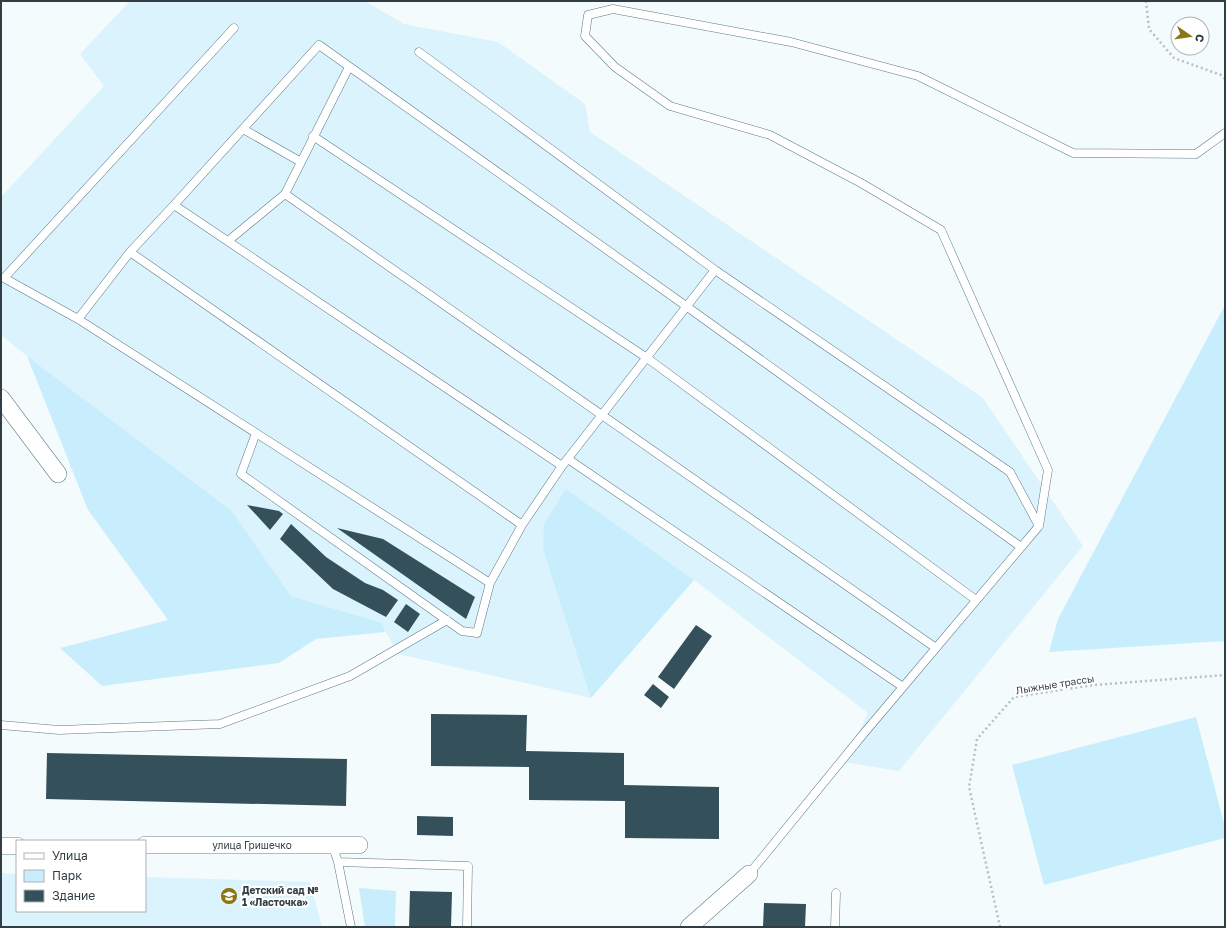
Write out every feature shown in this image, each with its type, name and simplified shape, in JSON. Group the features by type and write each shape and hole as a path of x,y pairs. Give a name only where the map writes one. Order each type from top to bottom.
{"street":[{"path":"1,398 58,474"},
{"name":"улица Гришечко","path":"146,845 359,845"},
{"path":"1,846 16,846"},
{"path":"690,927 750,874"}],"lane":[{"path":"750,874 903,687 1039,526 1048,470 940,230 861,183 770,136 670,106 615,67 585,36 588,15 613,9 791,42 918,76 1073,153 1196,154 1225,133"},
{"path":"234,28 4,278 78,319 490,583"},
{"path":"78,319 130,252 319,45 1021,547"},
{"path":"419,52 715,270 1010,472 1039,526"},
{"path":"228,240 285,194 349,66"},
{"path":"243,129 301,162"},
{"path":"313,136 647,358 976,600"},
{"path":"285,194 936,648"},
{"path":"174,205 562,466"},
{"path":"130,252 522,525"},
{"path":"256,433 241,474 462,631 477,633 490,583 522,525 562,466 715,270"},
{"path":"568,459 903,687"},
{"path":"1,725 60,730 220,724 350,676 447,620"},
{"path":"332,844 338,862 351,927"},
{"path":"338,862 468,866 467,927"},
{"path":"835,927 836,893"}],"path":[{"path":"1146,1 1149,29 1174,58 1221,75 1225,79"},
{"name":"Лыжные трассы","path":"1000,927 969,787 977,739 1014,697 1094,685 1225,675"}],"shaded area":[{"path":"130,1 365,1 404,24 498,42 585,104 590,132 983,398 1083,546 899,771 844,762 868,713 694,580 566,489 586,678 591,698 398,654 381,623 291,596 232,511 1,335 1,197 104,86 80,54"},
{"name":"Детский сад № 1 «Ласточка»","path":"1,873 16,874 16,912 146,912 146,877 310,882 322,927 1,927"}],"green space":[{"path":"1225,305 1225,641 1049,652 1058,619"},
{"path":"27,356 232,511 291,596 382,623 385,632 316,639 279,663 102,686 60,648 168,620 88,510"},
{"path":"566,489 694,580 591,698 543,549 544,524"},
{"path":"1196,717 1225,827 1225,838 1044,885 1012,765"},
{"path":"359,888 396,891 395,927 365,927"}],"building":[{"path":"247,505 279,511 283,514 270,530"},
{"path":"291,524 326,557 365,583 383,590 398,600 386,617 333,589 280,539"},
{"path":"337,528 383,539 475,597 466,619"},
{"path":"406,604 420,614 408,632 394,622"},
{"path":"696,625 712,636 674,689 658,677"},
{"path":"653,684 669,697 661,708 644,695"},
{"path":"431,714 527,715 526,751 624,753 624,785 719,787 719,839 625,838 625,801 529,800 529,767 431,766"},
{"path":"47,753 347,759 346,806 46,799"},
{"path":"417,816 453,817 453,836 417,835"},
{"path":"410,891 452,892 451,927 409,927"},
{"path":"764,903 806,904 805,927 763,927"}],"place":[{"name":"Детский сад № 1 «Ласточка»","path":"229,896"}]}
